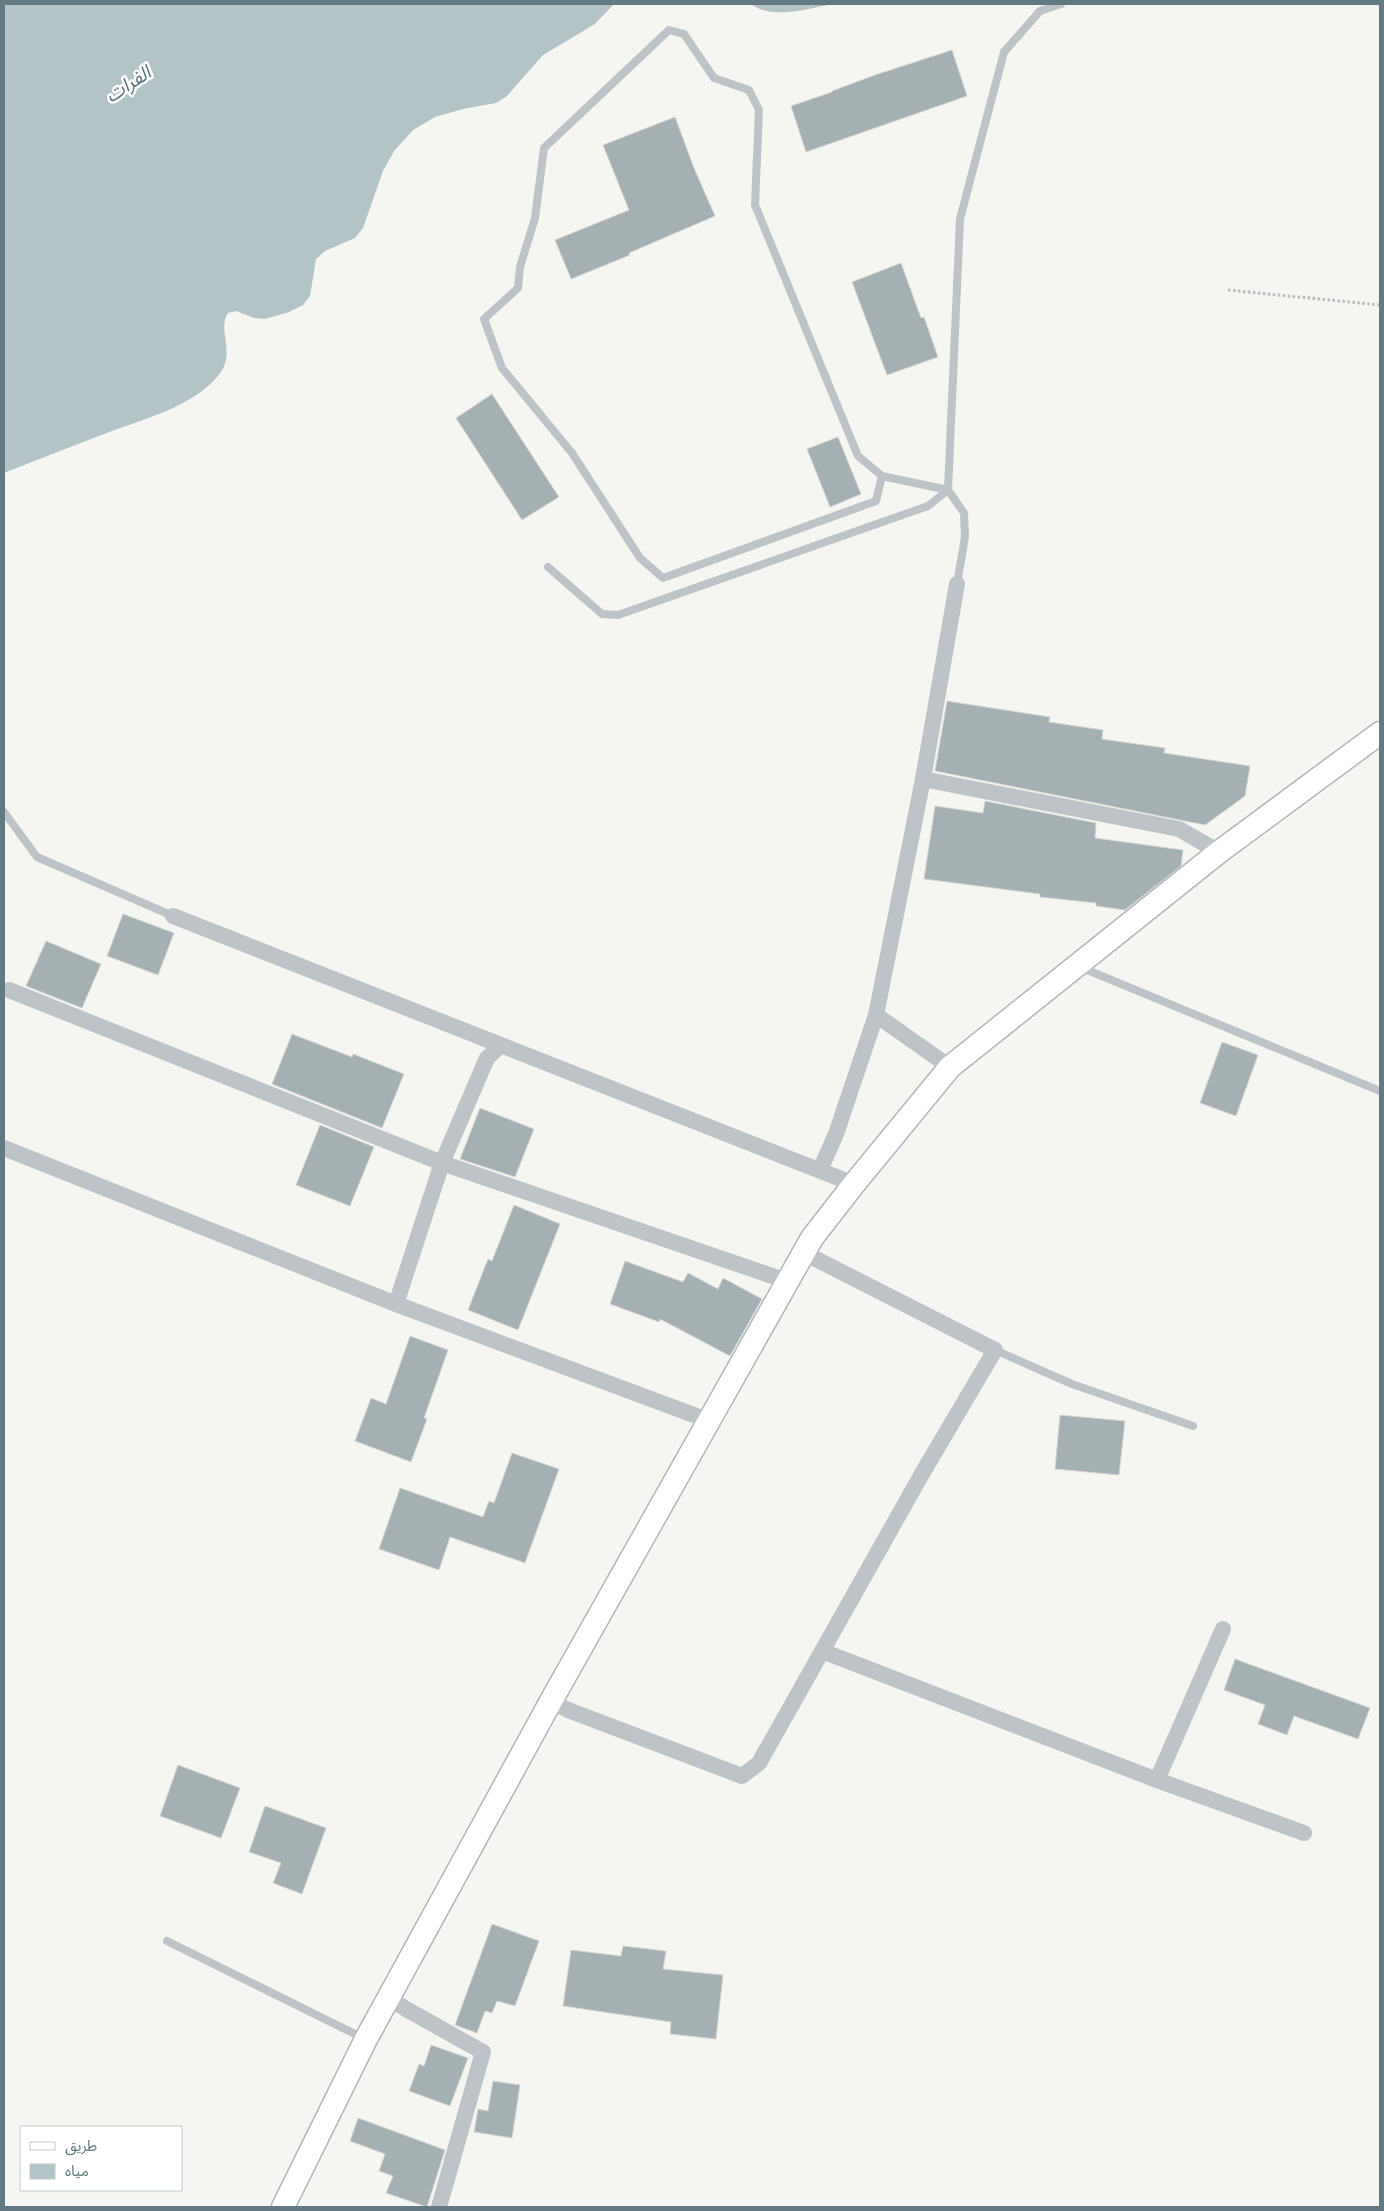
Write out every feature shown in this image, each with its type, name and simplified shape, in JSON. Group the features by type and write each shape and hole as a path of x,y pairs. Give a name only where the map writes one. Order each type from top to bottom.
{"main road":[{"path":"283,2207 366,2040 551,1701 787,1281 804,1253 854,1184 950,1067 1219,852 1380,733"}],"street":[{"path":"820,1170 836,1134 876,1015 923,779 957,584"},
{"path":"923,779 1179,830 1219,852"},
{"path":"173,916 854,1184"},
{"path":"9,990 442,1163 787,1281"},
{"path":"876,1015 950,1067"},
{"path":"396,1304 442,1163 487,1058 501,1045"},
{"path":"4,1148 396,1304 710,1421"},
{"path":"551,1701 568,1710 742,1776 759,1763 923,1472 995,1350 804,1253"},
{"path":"1157,1780 1223,1629"},
{"path":"822,1650 1157,1780 1304,1833"},
{"path":"389,1998 483,2052 439,2207"}],"lane":[{"path":"957,584 965,537 964,513 948,490 960,219 1004,52 1040,11 1062,4"},
{"path":"882,476 876,501 663,578 640,558 572,453 502,368 484,319 518,288 520,267 535,218 544,148 669,30 684,34 714,78 749,90 759,110 755,205 858,456 882,476 948,490"},
{"path":"548,567 602,614 618,615 928,506 948,490"},
{"path":"4,812 37,857 173,916"},
{"path":"1078,966 1380,1091"},
{"path":"995,1350 1072,1384 1193,1426"},
{"path":"168,1941 366,2040"}],"path":[{"path":"1228,290 1380,305"}],"water":[{"name":"الفرات","path":"4,4 614,4 595,24 543,55 506,97 496,103 463,109 435,117 413,130 394,151 383,171 363,228 355,238 325,251 316,259 310,296 303,305 289,312 265,319 254,318 236,311 228,313 224,326 225,364 221,372 198,394 151,417 4,473"},
{"path":"751,4 832,4 790,12 779,12 759,9"}],"building":[{"path":"952,50 967,96 806,152 791,106 875,75"},
{"path":"675,117 715,216 629,253 630,255 571,279 555,240 629,210 603,145"},
{"path":"901,263 921,318 924,317 938,357 887,375 852,282"},
{"path":"492,394 559,497 522,520 456,418"},
{"path":"838,437 861,494 830,507 807,449"},
{"path":"947,701 1050,717 1049,722 1103,730 1102,739 1165,748 1164,753 1250,766 1245,796 1205,825 935,771"},
{"path":"985,801 1096,823 1095,838 1183,850 1181,866 1125,910 1096,906 1096,903 1040,897 1040,894 924,879 935,806 983,813"},
{"path":"123,914 174,933 158,975 107,956"},
{"path":"46,941 101,964 82,1008 26,986"},
{"path":"292,1034 352,1057 353,1054 404,1074 382,1128 272,1084"},
{"path":"1222,1042 1258,1055 1236,1116 1200,1103"},
{"path":"480,1108 534,1129 515,1177 460,1159"},
{"path":"320,1125 374,1147 350,1206 296,1185"},
{"path":"514,1205 560,1224 518,1330 468,1310 488,1259 492,1261"},
{"path":"625,1261 683,1282 688,1273 718,1289 723,1278 762,1299 730,1356 660,1319 659,1322 610,1304"},
{"path":"410,1336 448,1350 424,1418 427,1419 411,1462 355,1441 371,1398 386,1404"},
{"path":"1060,1415 1125,1421 1119,1475 1055,1469"},
{"path":"512,1453 559,1469 525,1563 450,1537 439,1570 379,1549 400,1488 483,1517 489,1501 494,1503"},
{"path":"1235,1659 1370,1708 1358,1739 1294,1716 1287,1735 1258,1724 1265,1705 1224,1690"},
{"path":"178,1765 240,1788 221,1838 160,1816"},
{"path":"265,1806 326,1828 302,1894 273,1883 281,1863 249,1852"},
{"path":"492,1924 539,1941 515,2006 497,2001 492,2013 485,2011 477,2033 455,2025"},
{"path":"623,1946 666,1951 663,1969 723,1975 716,2039 670,2034 671,2022 563,2006 571,1950 621,1956"},
{"path":"431,2045 468,2058 450,2106 409,2091 419,2064 424,2066"},
{"path":"493,2081 520,2085 512,2138 474,2132 478,2109 488,2111"},
{"path":"358,2118 445,2150 427,2207 386,2193 393,2176 379,2171 385,2154 350,2141"}]}
